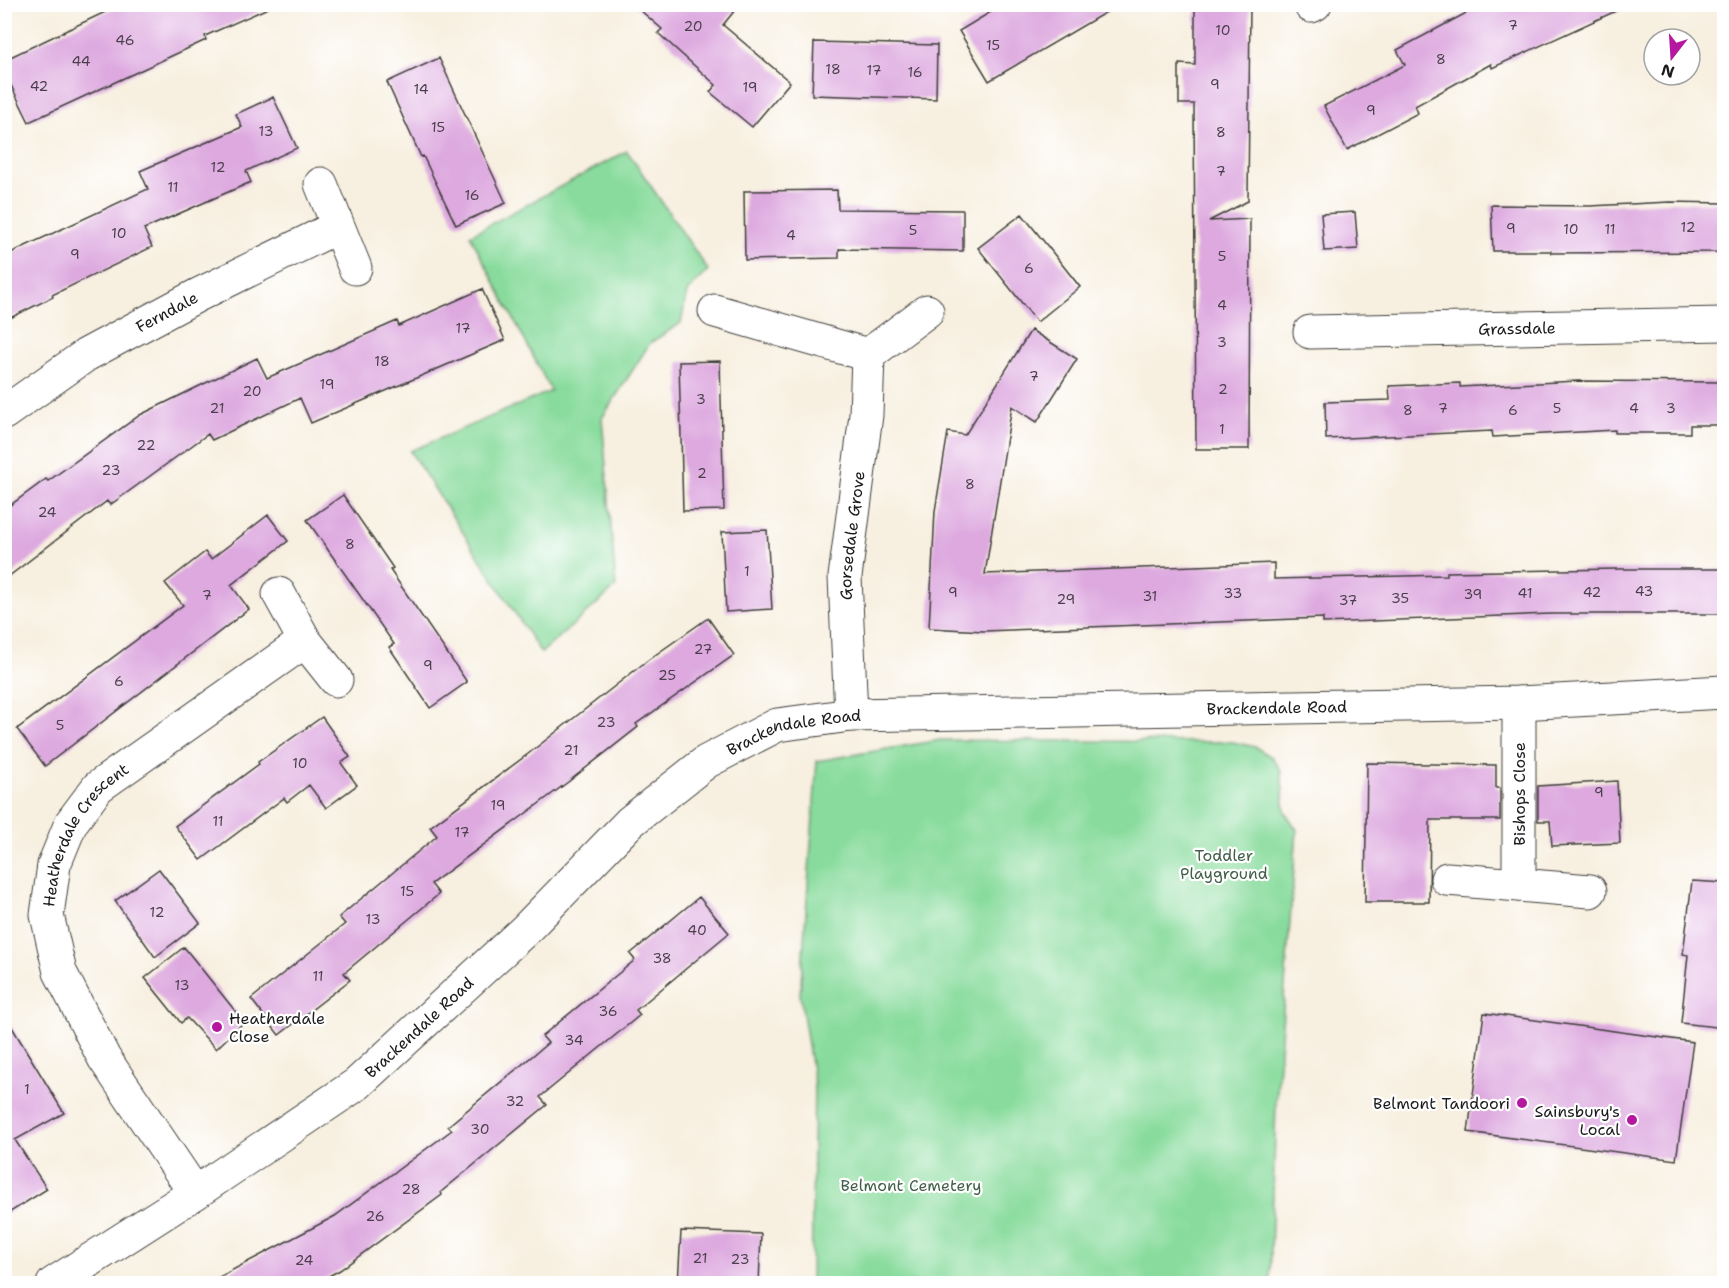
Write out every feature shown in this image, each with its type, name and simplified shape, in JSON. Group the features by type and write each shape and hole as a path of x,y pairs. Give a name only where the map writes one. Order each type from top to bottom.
{"street":[{"path":"321,184 355,268"},
{"name":"Ferndale","path":"4,413 86,355 198,295 337,227"},
{"path":"716,312 868,355 927,311"},
{"name":"Grassdale","path":"1310,332 1725,324"},
{"name":"Gorsedale Grove","path":"851,715 845,577 866,415 868,355"},
{"path":"279,594 305,641 336,680"},
{"name":"Heatherdale Crescent","path":"195,1193 104,1058 60,972 47,915 54,865 71,823 98,787 305,641"},
{"name":"Brackendale Road","path":"53,1284 195,1193 357,1084 525,930 630,822 706,762 777,725 851,715 1519,702 1725,692"},
{"name":"Bishops Close","path":"1519,702 1519,885"},
{"path":"1447,879 1590,891"}],"green space":[{"path":"627,151 708,270 687,292 681,323 650,343 602,418 616,587 541,653 410,451 551,391 470,235"},
{"path":"940,740 1233,742 1255,747 1272,757 1281,771 1285,812 1297,830 1276,1103 1270,1283 811,1283 814,1083 800,995 817,761"}],"building":[{"path":"122,4 277,4 205,36 206,40 29,122 4,71 4,60"},
{"path":"633,4 740,4 723,25 790,82 752,127 710,92 716,85 658,33 662,29"},
{"path":"1004,4 1120,4 989,81 959,31"},
{"path":"1483,4 1631,4 1492,68 1491,64 1415,106 1418,113 1347,150 1324,106 1405,65 1397,50"},
{"path":"1195,5 1250,6 1248,201 1209,221 1250,219 1249,449 1196,449 1194,104 1179,104 1179,64 1195,65"},
{"path":"814,42 937,45 936,99 812,95"},
{"path":"439,58 506,203 456,225 423,156 421,157 387,82"},
{"path":"273,97 297,148 246,171 251,182 144,229 152,247 4,321 4,256 148,189 140,171 242,127 236,114"},
{"path":"837,190 838,209 963,210 963,251 839,249 839,258 745,260 744,191"},
{"path":"1670,202 1725,203 1725,252 1493,251 1491,205 1590,206"},
{"path":"1355,212 1358,249 1324,251 1321,214"},
{"path":"1022,214 1080,287 1037,322 978,248"},
{"path":"482,289 505,340 311,423 300,398 212,440 208,434 110,505 107,501 4,580 4,510 140,415 257,358 267,378 397,321 399,326"},
{"path":"1031,330 1077,359 1037,422 1012,406 985,574 1274,563 1274,579 1447,575 1447,572 1725,569 1725,614 1551,614 1323,623 1323,618 984,631 929,628 935,511 948,432 965,435"},
{"path":"720,361 724,510 683,511 679,362"},
{"path":"1578,381 1725,382 1725,425 1690,425 1690,433 1615,433 1615,430 1493,437 1492,431 1326,439 1325,402 1390,400 1389,386 1460,383 1460,387"},
{"path":"343,495 393,568 390,570 467,682 430,708 389,647 394,644 307,520"},
{"path":"268,515 288,541 231,585 249,609 45,766 17,729 183,605 165,583 205,552 211,559"},
{"path":"767,530 772,609 726,612 722,532"},
{"path":"708,618 734,655 636,724 638,727 568,782 431,884 439,894 344,973 350,980 279,1035 251,999 345,924 339,917 437,836 430,827 648,660"},
{"path":"322,717 350,757 341,763 357,785 326,808 309,785 287,802 284,798 201,860 175,826 259,764 258,762"},
{"path":"1367,763 1496,765 1496,788 1500,788 1500,820 1430,820 1429,902 1365,902"},
{"path":"1617,781 1620,843 1552,846 1550,821 1538,821 1538,786"},
{"path":"159,869 200,923 155,957 115,901"},
{"path":"1692,881 1725,883 1725,1028 1681,1023 1688,955 1683,954"},
{"path":"699,897 729,933 636,1010 640,1015 540,1097 547,1105 441,1192 442,1195 340,1270 314,1284 206,1284 335,1216 452,1130 448,1126 548,1043 542,1036 635,960 630,954"},
{"path":"184,947 244,1022 216,1049 187,1018 181,1023 145,978"},
{"path":"1484,1013 1693,1042 1676,1160 1468,1132"},
{"path":"4,1014 64,1113 15,1140 47,1189 4,1216"},
{"path":"681,1231 761,1234 759,1284 678,1284"}],"place":[{"name":"Heatherdale Close","path":"217,1027"},
{"name":"Belmont Tandoori","path":"1522,1103"},
{"name":"Sainsbury's Local","path":"1632,1120"}],"park label":[{"name":"Toddler Playground","path":"1224,864"},
{"name":"Belmont Cemetery","path":"911,1185"}]}
